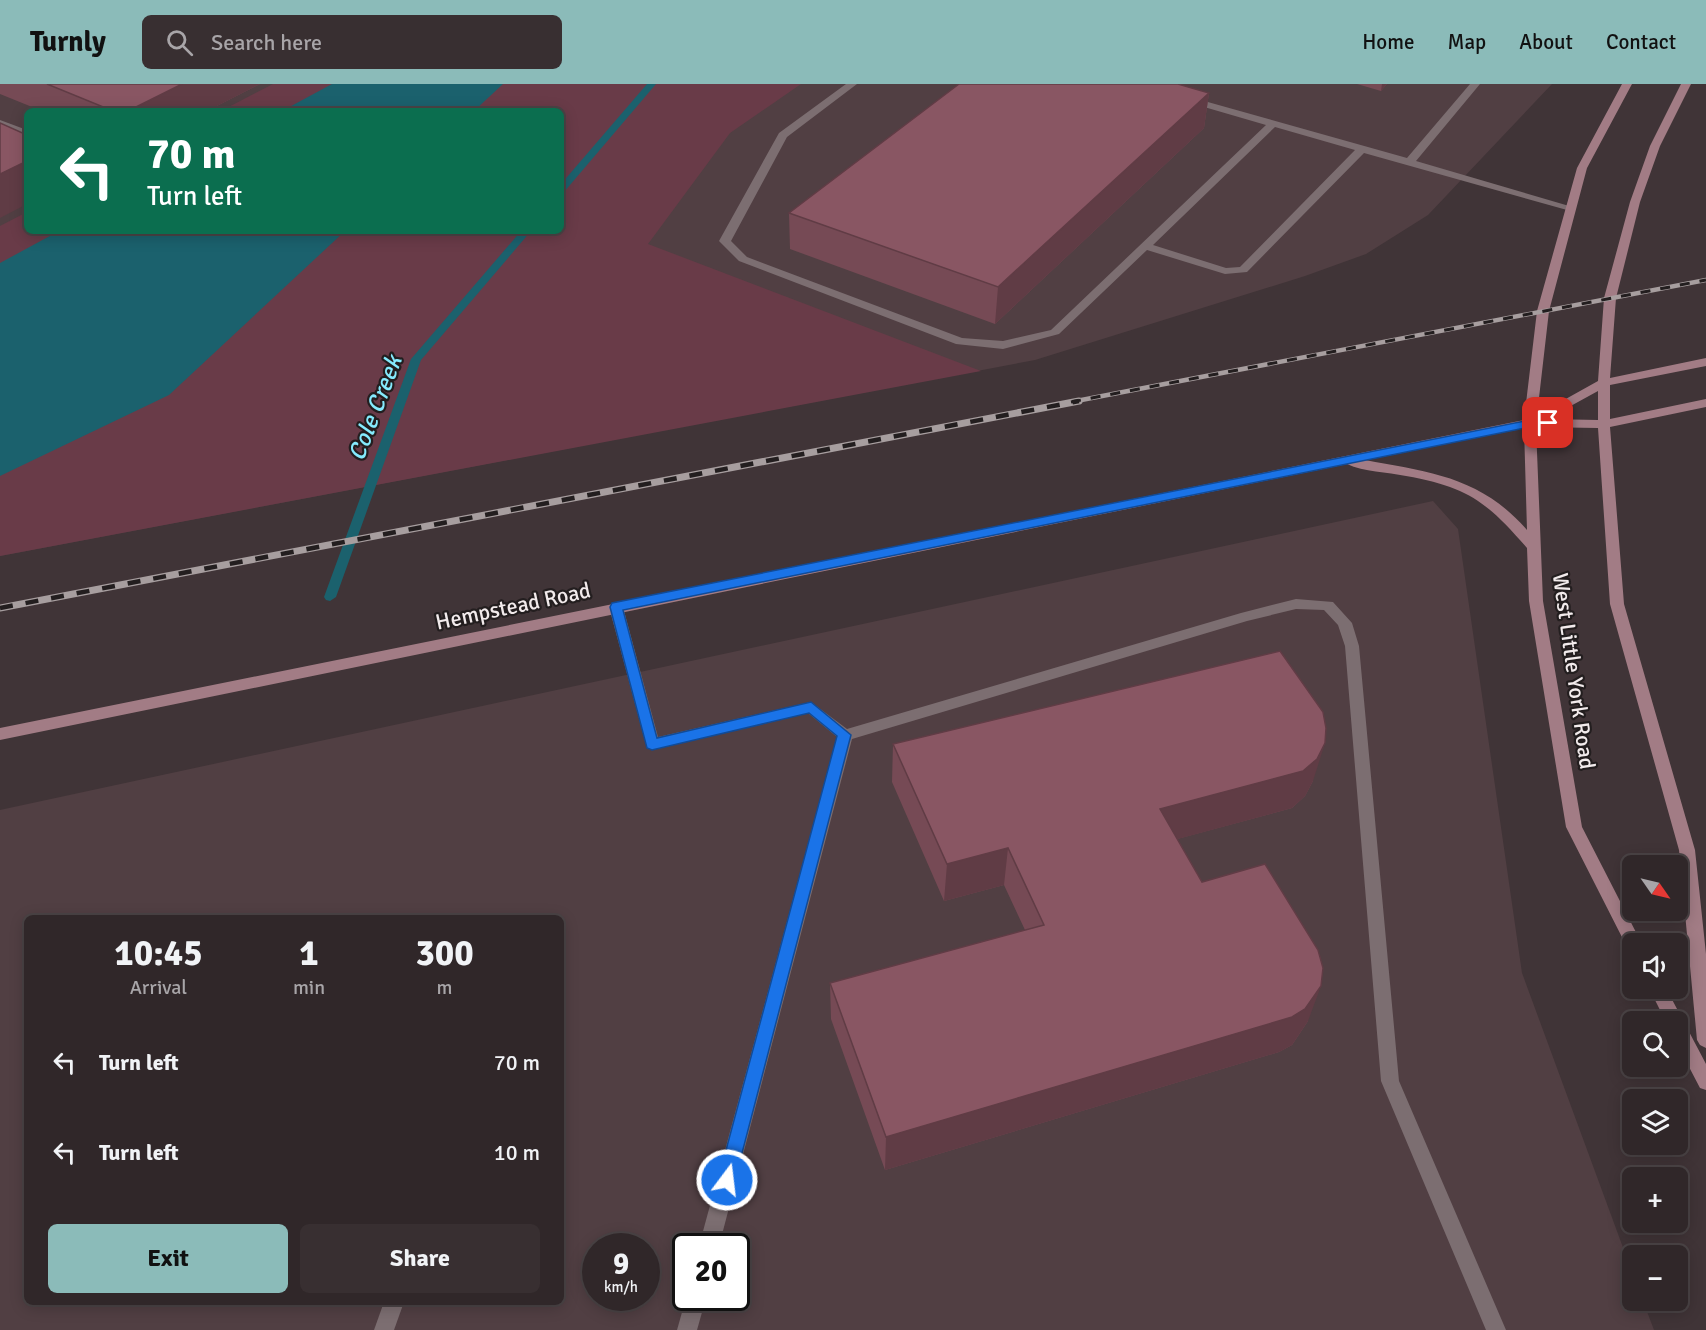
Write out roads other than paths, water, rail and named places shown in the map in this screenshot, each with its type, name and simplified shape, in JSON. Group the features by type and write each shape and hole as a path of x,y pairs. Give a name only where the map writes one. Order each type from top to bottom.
{"main road":[{"name":"West Little York Road","path":"1628,84 1582,168 1543,311 1530,423 1536,601 1574,827 1628,933"},
{"path":"1686,84 1656,146 1635,202 1610,298 1604,383 1604,424 1617,604 1687,850 1706,1040"},
{"name":"Hempstead Road","path":"1530,423 1604,383 1706,362"},
{"name":"Hempstead Road","path":"0,734 1530,423 1604,424 1706,403"},
{"path":"1343,461 1445,480 1479,494 1498,508 1534,547"},
{"path":"1688,1047 1706,1082"}],"lane":[{"path":"852,84 783,135 725,241 743,259 960,341 1003,345 1055,332 1273,124"},
{"path":"1409,162 1475,84"},
{"path":"1176,96 1571,208"},
{"path":"0,123 24,133"},
{"path":"1145,246 1216,269 1243,270 1362,149"},
{"path":"844,735 1246,616 1296,604 1328,606 1345,623 1352,645 1390,1081 1496,1330"},
{"path":"616,607 652,744 811,707 844,735"},
{"path":"712,1233 844,735"},
{"path":"384,1330 393,1305"},
{"path":"687,1330 692,1311"}],"water":[{"path":"332,84 503,84 477,108 288,108"},
{"path":"53,234 342,234 169,395 0,476 0,263"}],"waterway":[{"name":"Cole Creek","path":"564,187 652,84"},
{"name":"Cole Creek","path":"330,597 416,359 523,234"}],"railway":[{"path":"1071,402 1706,280"},
{"path":"0,608 1079,401"}]}
